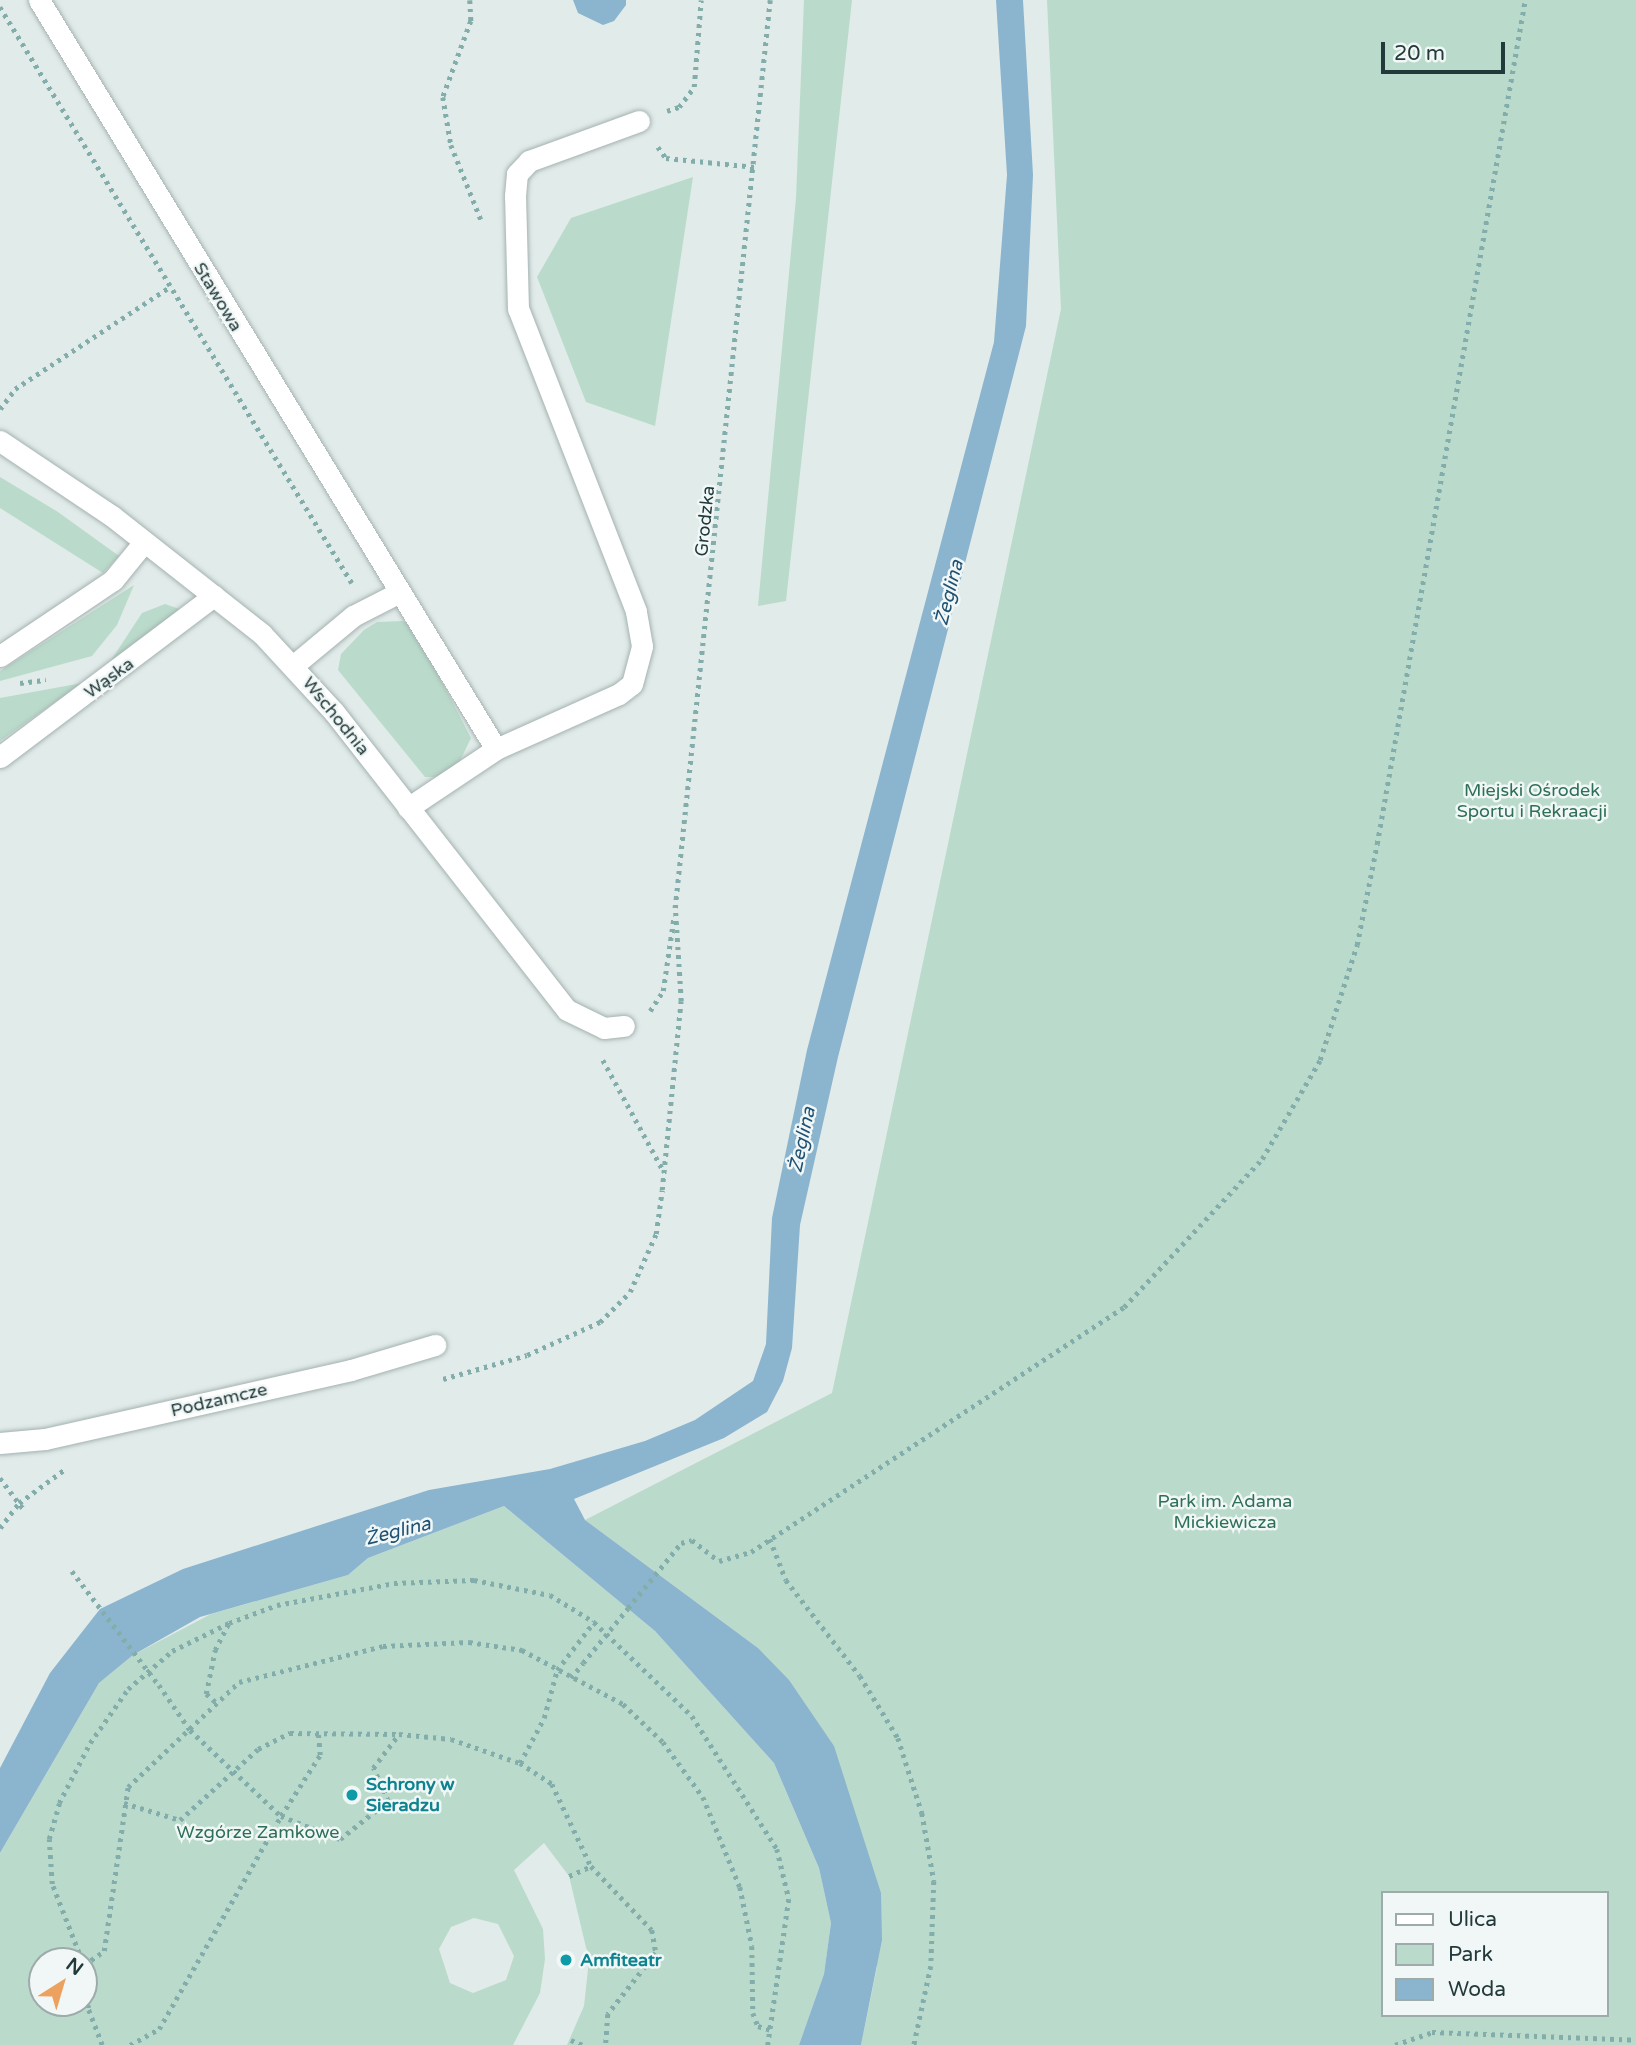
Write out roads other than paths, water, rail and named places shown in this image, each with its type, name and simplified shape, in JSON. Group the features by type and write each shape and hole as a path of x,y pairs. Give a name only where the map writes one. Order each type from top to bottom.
{"street":[{"name":"Stawowa","path":"39,0 398,593 496,749"},
{"path":"408,808 496,749 619,694 632,684 642,646 636,611 518,309 515,196 517,174 529,161 639,121"},
{"name":"Wschodnia","path":"0,441 144,542 214,596 294,665 567,1010 584,1022 624,1026"},
{"path":"0,656 113,580 144,542"},
{"path":"294,665 367,609 398,593"},
{"name":"Wąska","path":"0,757 214,596"},
{"name":"Podzamcze","path":"0,1443 267,1389 435,1345"}],"water":[{"path":"573,0 626,0 626,5 614,21 603,25 578,13"},
{"name":"Żeglina","path":"996,0 1023,0 1033,175 1026,326 838,1057 800,1225 792,1348 783,1381 767,1412 724,1438 574,1499 585,1520 758,1648 789,1680 834,1746 881,1893 882,1940 861,2045 799,2045 824,1974 831,1923 819,1868 774,1763 655,1631 504,1506 368,1558 348,1575 200,1617 133,1655 99,1683 0,1853 0,1768 50,1673 100,1609 183,1569 429,1490 550,1469 645,1441 695,1420 753,1381 766,1344 772,1218 807,1050 994,342 1007,175"}],"place":[{"name":"Schrony w Sieradzu","path":"352,1795"},
{"name":"Amfiteatr","path":"566,1960"}],"park label":[{"name":"Miejski Ośrodek Sportu i Rekraacji","path":"1532,801"},
{"name":"Park im. Adama Mickiewicza","path":"1225,1512"},
{"name":"Wzgórze Zamkowe","path":"258,1832"}]}
